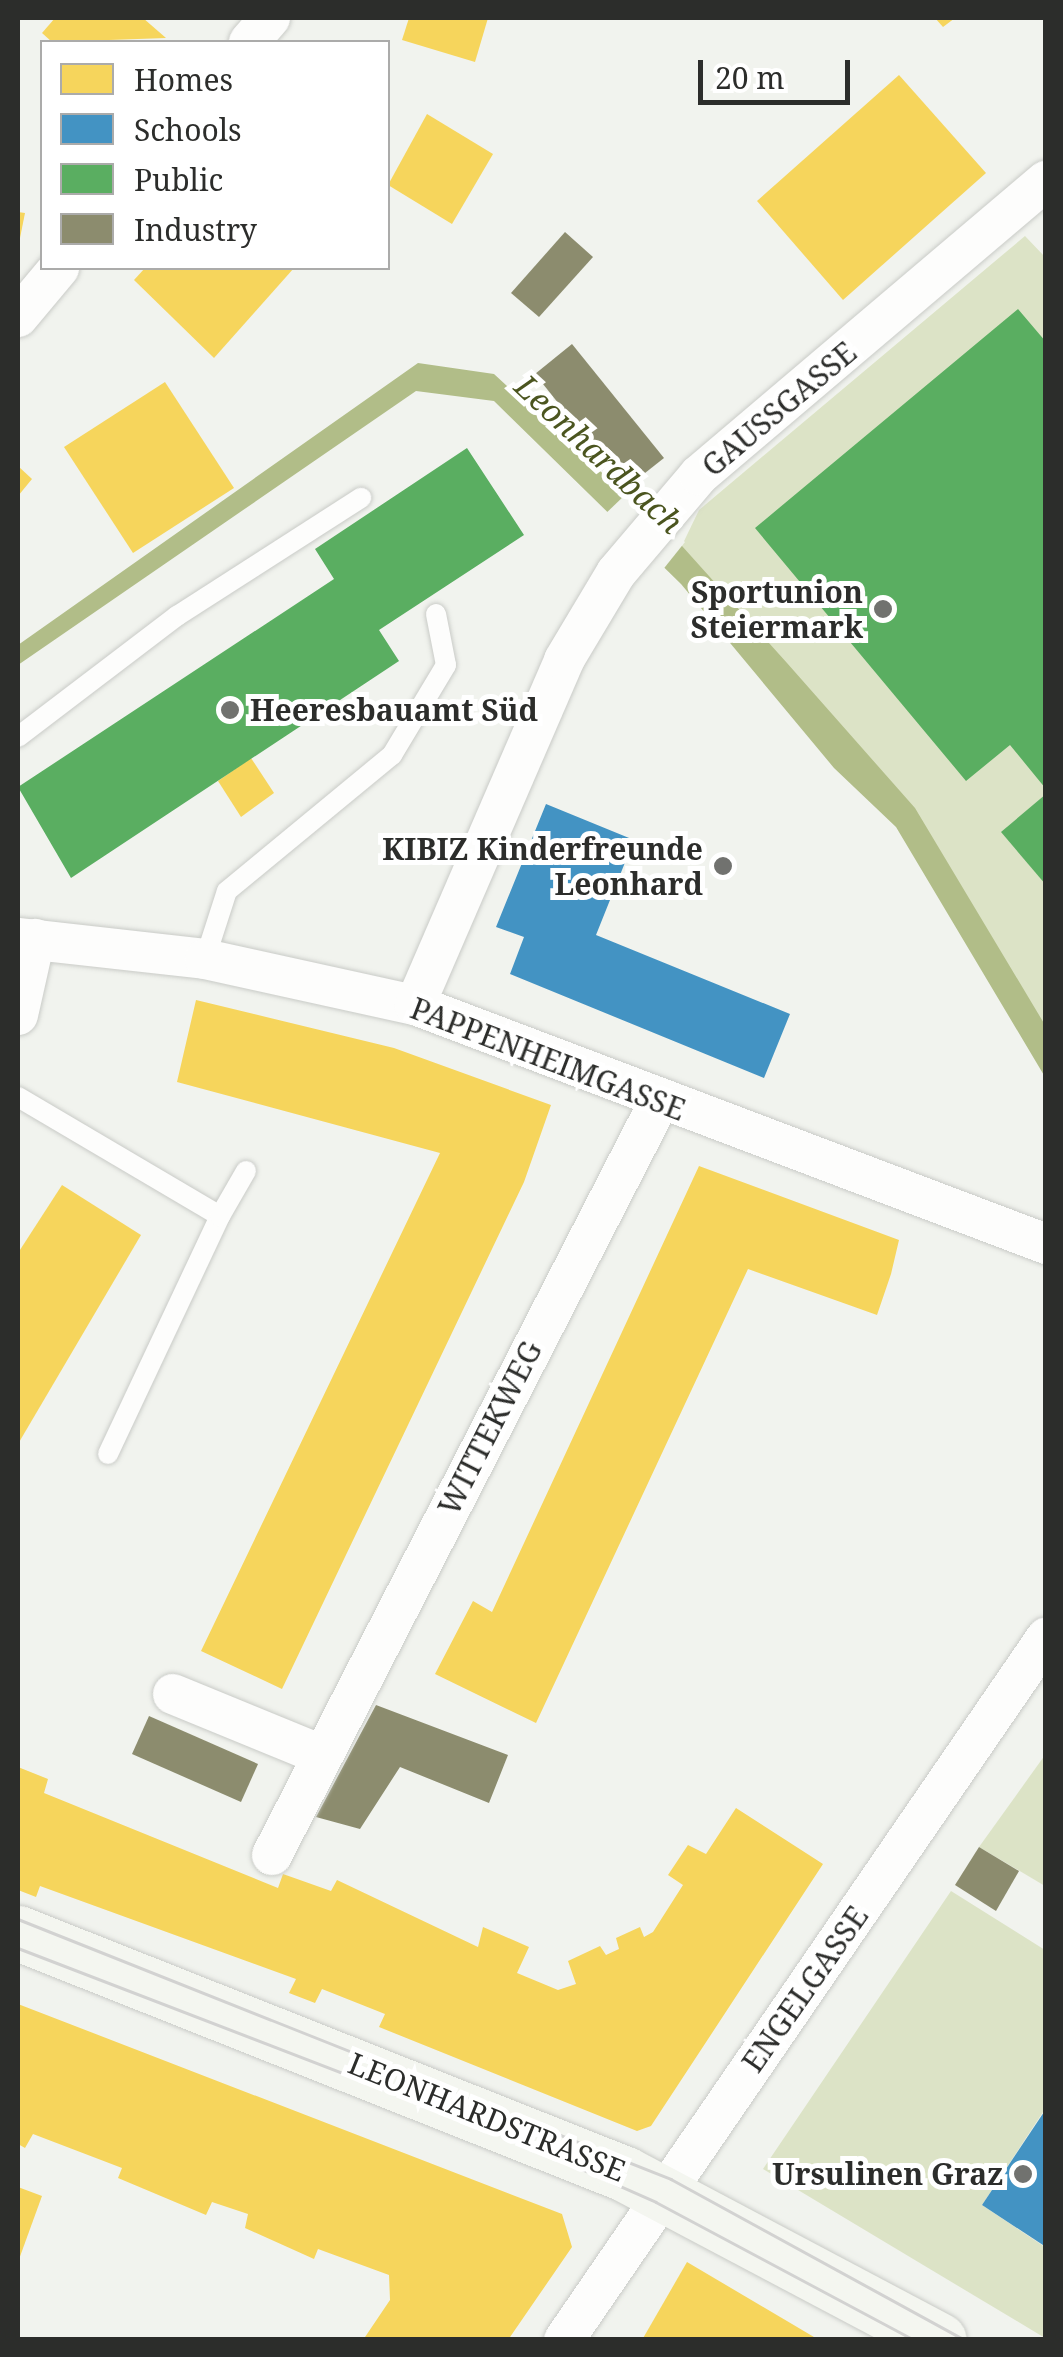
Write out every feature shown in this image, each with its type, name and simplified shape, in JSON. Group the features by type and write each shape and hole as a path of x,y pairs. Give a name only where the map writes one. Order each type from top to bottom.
{"main road":[{"name":"LEONHARDSTRASSE","path":"18,1933 664,2191 939,2340"}],"street":[{"path":"250,40 270,18"},
{"name":"GAUSSGASSE","path":"414,1005 564,660 616,572 670,505 1046,182"},
{"path":"18,317 57,270"},
{"name":"PAPPENHEIMGASSE","path":"18,1015 26,938 204,959 414,1005 658,1102 1046,1244"},
{"name":"WITTEKWEG","path":"272,1854 658,1102"},
{"name":"ENGELGASSE","path":"564,2340 1046,1638"},
{"path":"173,1694 322,1755"}],"lane":[{"path":"18,737 177,616 361,498"},
{"path":"204,959 227,891 392,755 446,665 436,614"},
{"path":"18,1097 220,1216"},
{"path":"108,1454 220,1216 246,1171"}],"shaded area":[{"name":"Sportunion Steiermark","path":"1025,236 1045,257 1045,1052 908,828 674,562 699,510"},
{"name":"Leonhardbach","path":"418,363 494,374 682,546 915,808 1045,1025 1045,1077 896,827 834,768 681,584 494,401 416,391 18,665 18,645"},
{"path":"1045,1755 1045,1886 979,1847"},
{"name":"Ursulinen Graz","path":"951,1891 1045,1950 1045,2109 982,2205 1045,2247 1045,2338 763,2169"}],"pier":[{"path":"626,494 685,542 661,572 600,519"}],"building: Homes":[{"path":"55,18 143,18 166,38 50,40 42,33"},
{"path":"409,18 488,18 475,62 402,40"},
{"path":"935,18 955,18 943,27"},
{"path":"899,75 986,173 843,300 757,201"},
{"path":"427,114 493,154 452,224 390,186"},
{"path":"18,212 25,213 18,248"},
{"path":"143,270 292,270 214,358 134,280"},
{"path":"165,382 234,488 133,553 64,447"},
{"path":"18,466 32,479 18,496"},
{"path":"251,758 274,793 241,817 218,781"},
{"path":"196,1000 394,1048 551,1105 524,1182 282,1689 201,1651 440,1153 177,1082"},
{"path":"699,1166 899,1240 891,1274 877,1315 748,1269 536,1723 435,1674 473,1601 492,1612"},
{"path":"62,1185 141,1235 18,1444 18,1253"},
{"path":"18,1767 48,1779 44,1793 278,1888 283,1874 331,1891 337,1880 478,1947 483,1927 529,1947 517,1973 558,1990 576,1984 568,1961 600,1946 606,1955 619,1949 616,1938 640,1927 644,1937 653,1932 683,1885 668,1875 688,1845 706,1854 736,1808 823,1864 651,2126 637,2131 379,2027 385,2014 322,1989 315,2003 289,1993 296,1979 40,1886 36,1897 18,1890"},
{"path":"18,2004 562,2214 572,2247 508,2340 363,2340 390,2300 389,2275 318,2249 314,2259 245,2228 248,2214 212,2202 206,2215 118,2178 122,2168 33,2134 25,2148 18,2144"},
{"path":"18,2187 42,2196 18,2262"},
{"path":"687,2262 819,2340 642,2340"}],"building: Schools":[{"path":"546,804 634,840 596,935 790,1014 764,1078 510,974 524,937 496,927"},
{"name":"Ursulinen Graz","path":"1046,2109 1046,2247 982,2205"}],"building: Public":[{"path":"1018,309 1046,342 1046,789 1010,745 966,781 755,528"},
{"name":"Heeresbauamt Süd","path":"467,448 524,535 379,630 399,661 71,878 18,787 334,579 315,549"},
{"path":"1046,794 1046,885 1001,832"}],"building: Industry":[{"path":"565,232 593,257 539,317 511,293"},
{"path":"572,344 664,458 626,488 535,374"},
{"path":"376,1705 508,1755 489,1803 400,1767 360,1829 316,1817"},
{"path":"149,1716 258,1764 241,1802 132,1754"},
{"path":"979,1847 1019,1871 996,1911 955,1885"}],"tram line":[{"path":"18,1919 671,2179 965,2340"},
{"path":"18,1948 514,2139 656,2202 914,2340"}],"place":[{"name":"Sportunion Steiermark","path":"883,609"},
{"name":"Heeresbauamt Süd","path":"230,710"},
{"name":"KIBIZ Kinderfreunde Leonhard","path":"723,866"},
{"name":"Ursulinen Graz","path":"1023,2174"}]}
